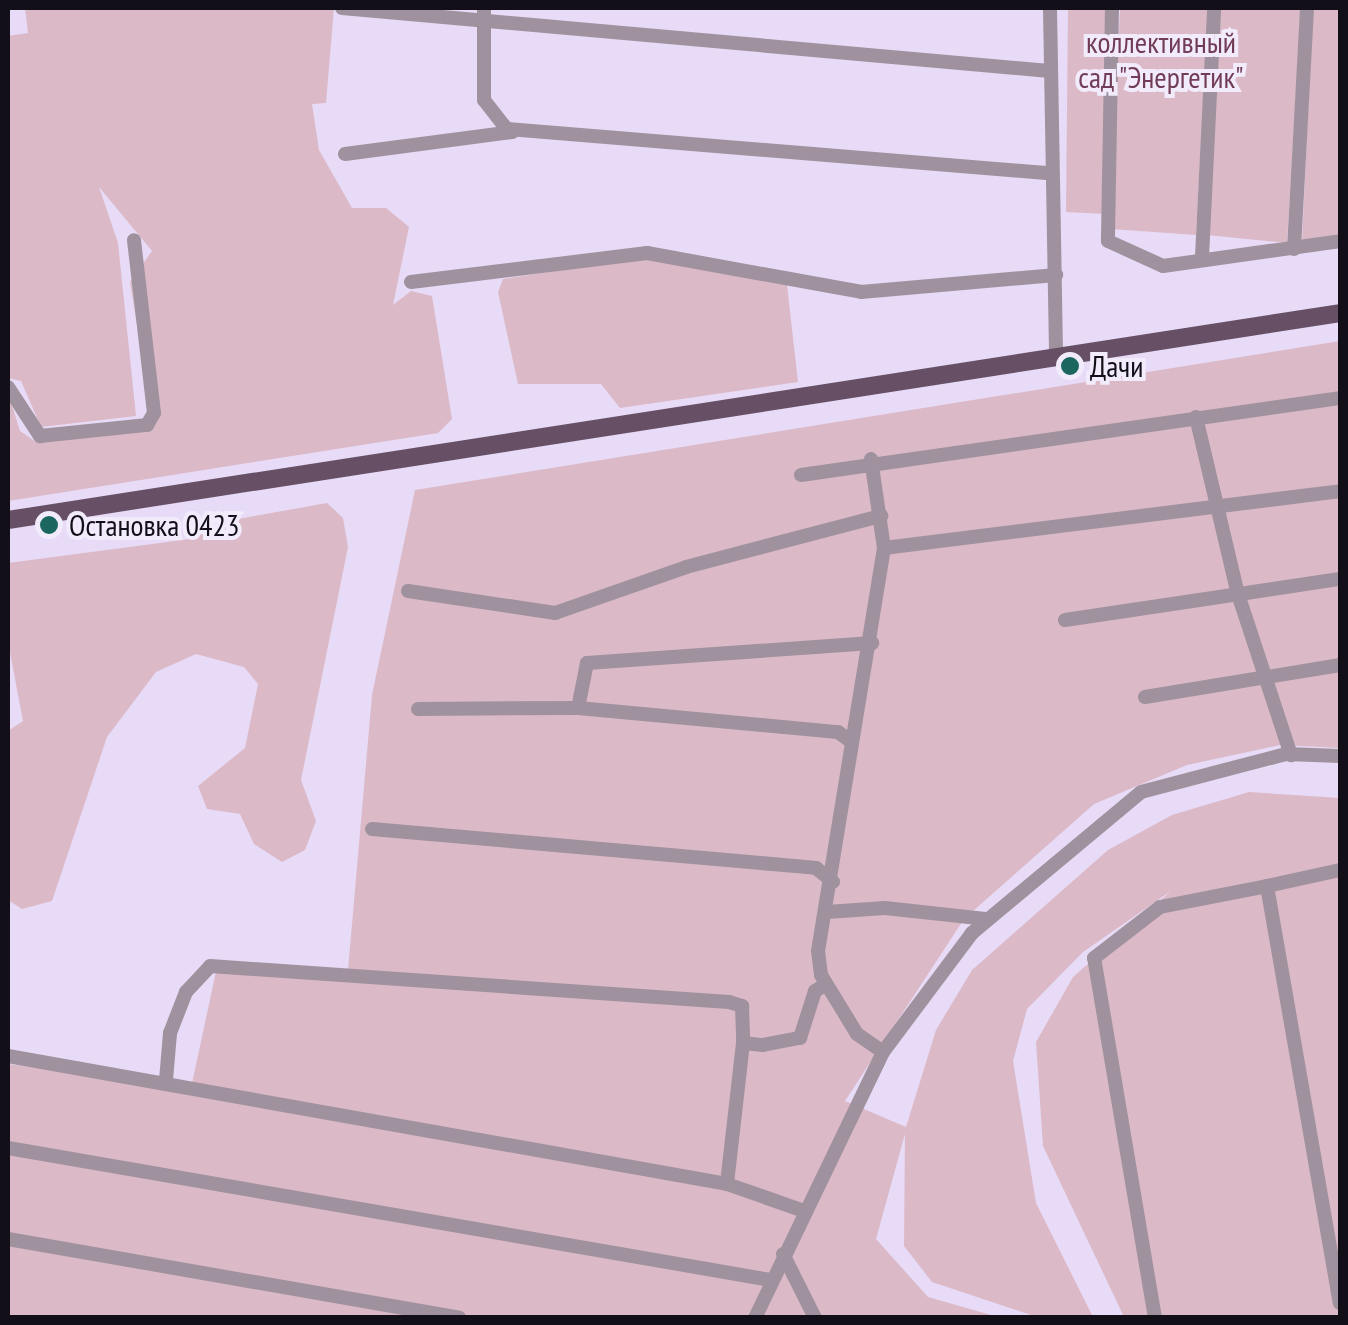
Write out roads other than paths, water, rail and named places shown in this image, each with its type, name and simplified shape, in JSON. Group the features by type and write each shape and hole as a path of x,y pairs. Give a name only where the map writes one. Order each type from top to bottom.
{"main road":[{"path":"8,520 1340,313"}],"lane":[{"path":"342,8 483,24 1048,70"},
{"path":"484,8 484,100 498,125 1046,173"},
{"path":"1050,8 1046,173 1059,196 1056,357"},
{"path":"1112,8 1108,241 1154,266 1340,242"},
{"path":"1202,257 1214,8"},
{"path":"1294,248 1307,8"},
{"path":"346,154 528,129"},
{"path":"8,387 40,436 147,426 154,413 134,240"},
{"path":"411,282 647,252 861,292 1056,276"},
{"path":"801,475 872,458 1340,398"},
{"path":"1196,417 1237,591 1268,676 1290,754"},
{"path":"872,458 884,548 833,882 818,952 826,984 857,1034 883,1052"},
{"path":"884,548 1340,491"},
{"path":"408,591 555,613 686,567 881,516"},
{"path":"1066,620 1340,578"},
{"path":"578,708 587,663 872,643"},
{"path":"1145,698 1340,665"},
{"path":"418,709 578,708 838,732 852,742"},
{"path":"755,1318 883,1052 987,920 1141,792 1290,754 1340,756"},
{"path":"372,829 816,868 833,882"},
{"path":"1155,1318 1094,958 1160,906 1340,870"},
{"path":"1266,886 1340,1304"},
{"path":"826,912 904,908 987,920"},
{"path":"166,1080 186,992 210,966 225,964 729,1002 742,1006 743,1043 727,1184"},
{"path":"743,1043 800,1038 815,990 826,984"},
{"path":"8,1056 166,1080 727,1184 804,1210"},
{"path":"8,1148 771,1280"},
{"path":"8,1239 459,1318"},
{"path":"783,1254 815,1318"}],"place":[{"name":"Дачи","path":"1070,366"},
{"name":"Остановка 0423","path":"49,525"}],"park label":[{"name":"коллективный сад \"Энергетик\"","path":"1161,59"}]}
